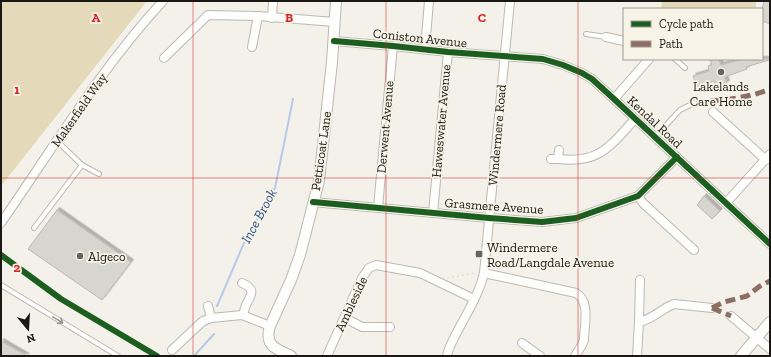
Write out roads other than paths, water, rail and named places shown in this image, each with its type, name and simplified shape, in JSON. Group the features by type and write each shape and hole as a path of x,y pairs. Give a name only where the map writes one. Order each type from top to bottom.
{"street":[{"name":"Makerfield Way","path":"2,221 117,54 163,1"},
{"path":"272,18 273,1"},
{"name":"Petticoat Lane","path":"291,356 275,349 269,340 268,333 300,256 318,180 334,41 336,1"},
{"path":"425,49 430,1"},
{"name":"Windermere Road","path":"447,356 451,344 480,288 484,273 510,1"},
{"path":"164,58 208,15 258,16 335,22"},
{"path":"252,47 258,16"},
{"path":"606,37 623,41"},
{"name":"Coniston Avenue","path":"334,41 504,56"},
{"name":"Derwent Avenue","path":"378,208 393,46"},
{"name":"Haweswater Avenue","path":"432,213 448,52"},
{"name":"Kendal Road","path":"504,56 543,60 563,65 592,79 726,203 769,240"},
{"path":"614,99 648,60"},
{"path":"713,112 768,157 726,203"},
{"path":"559,150 555,159 572,161 591,158 600,154 609,147 635,118"},
{"name":"Grasmere Avenue","path":"313,202 542,222 576,218 638,196 677,158"},
{"path":"638,196 694,250"},
{"name":"Ambleside","path":"327,356 362,278 369,268 376,265 420,273 474,298"},
{"path":"484,273 576,293 579,295 585,305 584,340 575,356"},
{"path":"637,356 640,280"},
{"path":"242,282 249,286 252,290 252,294 244,310 244,315"},
{"path":"639,322 648,320 674,304 712,308"},
{"path":"208,306 211,318"},
{"path":"172,350 203,322 211,318 242,314 270,326"},
{"path":"731,316 770,349"},
{"path":"345,318 362,327 390,327"},
{"path":"741,356 770,322"},
{"path":"522,343 540,356"}],"lane":[{"path":"586,34 606,37"},
{"path":"676,60 685,68"},
{"path":"655,137 680,110 696,102"},
{"path":"57,141 82,164 99,174"},
{"path":"34,228 82,164"},
{"path":"1,285 118,356"}],"waterway":[{"name":"Ince Brook","path":"217,306 244,243 275,188 293,99"},
{"name":"Ince Brook","path":"194,356 214,334"}],"place":[{"name":"Lakelands Care Home","path":"721,72"},
{"name":"Windermere Road/Langdale Avenue","path":"479,254"},
{"name":"Algeco","path":"80,256"}]}
